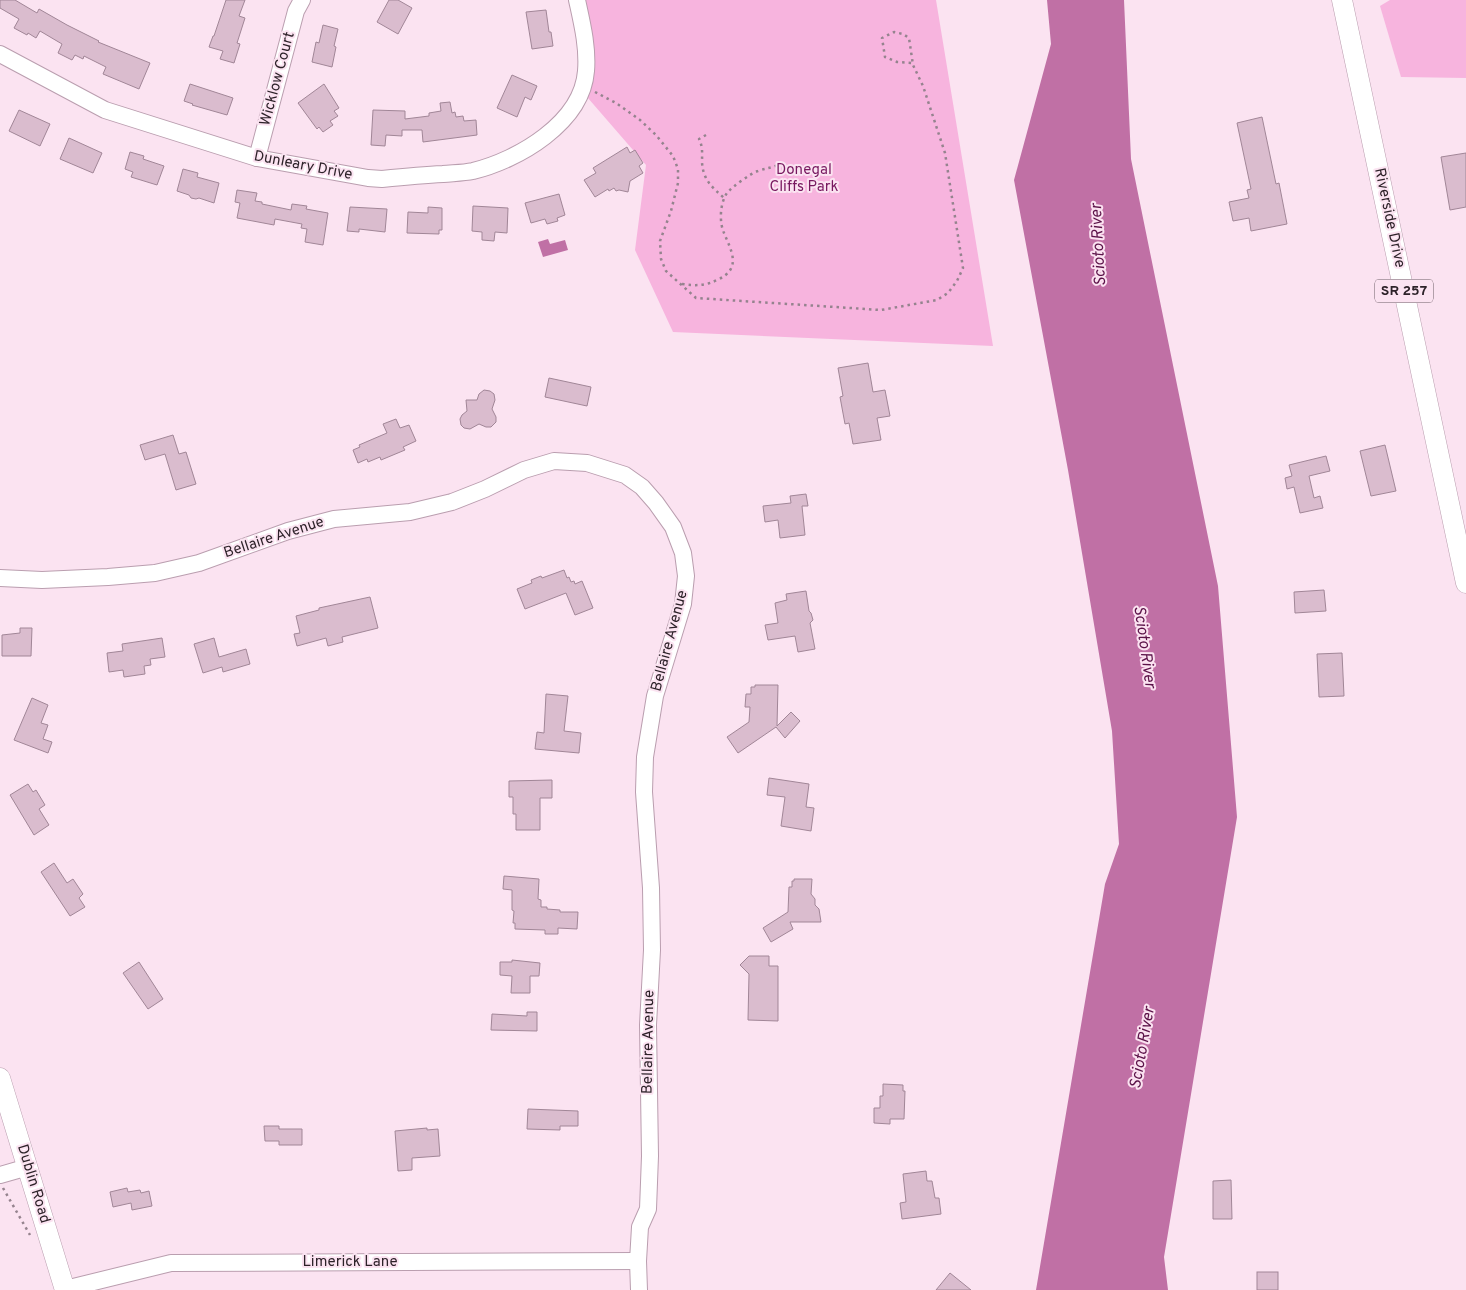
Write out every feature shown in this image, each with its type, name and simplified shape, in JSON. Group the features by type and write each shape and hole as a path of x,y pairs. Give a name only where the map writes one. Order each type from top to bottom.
{"main road":[{"name":"Riverside Drive","path":"1342,0 1459,516 1466,583"},
{"name":"Dublin Road","path":"0,1078 65,1289"}],"street":[{"name":"Wicklow Court","path":"257,158 296,11 302,0"},
{"path":"577,0 585,35 585,81"},
{"name":"Dunleary Drive","path":"0,54 105,110 257,158 382,179 471,171 507,159 545,137 563,119 576,102 585,81"},
{"name":"Bellaire Avenue","path":"0,578 42,580 154,573 199,563 288,531 334,519 410,512 452,502 485,489 524,470 554,461 587,464 625,476 642,487 673,526 683,553 686,576 683,604 655,696 645,757 644,792 651,888 652,950 648,1025 650,1156 648,1209 640,1227 639,1290"},
{"path":"0,1175 28,1167"},
{"name":"Limerick Lane","path":"65,1289 170,1263 638,1261"}],"path":[{"path":"585,81 640,120 656,135 673,156 678,168 678,183 671,211 660,241 661,260 666,271 696,298 881,310 937,300 948,293 957,281 962,268 944,153 923,86 913,63 909,38 894,32 882,38 885,58 897,62 913,63"},
{"path":"706,135 699,139 702,146 704,174 711,187 724,198"},
{"path":"680,283 699,286 709,284 726,275 732,262 732,253 721,223 724,198 732,188 753,173 758,170 774,168 780,164"},
{"path":"0,1182 31,1237"}],"green space":[{"name":"Donegal Cliffs Park","path":"577,0 936,0 993,346 673,332 635,250 646,165 581,90"},
{"path":"1390,0 1466,0 1466,78 1401,77 1380,6"}],"water":[{"name":"Scioto River","path":"1047,0 1124,0 1131,159 1218,586 1237,817 1164,1257 1168,1290 1036,1290 1105,884 1119,844 1112,731 1068,470 1014,180 1051,44"},
{"path":"548,239 550,244 565,240 568,250 543,257 538,242"}],"building":[{"path":"0,0 15,0 37,13 39,9 98,42 150,63 139,89 103,74 106,67 84,56 83,59 75,55 72,60 58,53 62,44 40,31 36,38 14,28 19,19 0,8"},
{"path":"226,0 245,0 239,16 245,18 237,43 240,44 234,63 220,59 223,51 209,47"},
{"path":"389,0 398,0 412,8 398,34 377,22"},
{"path":"546,10 553,46 532,49 526,12"},
{"path":"323,25 338,29 332,67 312,62 316,42 319,43"},
{"path":"512,75 537,86 531,100 525,97 517,117 497,108"},
{"path":"190,84 233,98 227,115 184,101"},
{"path":"324,84 339,108 334,111 338,116 330,121 333,125 323,132 319,127 317,129 298,103"},
{"path":"450,102 452,113 455,112 456,117 463,116 464,121 476,120 477,135 423,142 422,130 402,130 402,136 386,135 385,146 371,145 373,110 405,111 405,119 429,116 429,113 441,111 440,103"},
{"path":"19,110 50,124 40,146 9,131"},
{"path":"1262,117 1276,184 1279,183 1287,224 1251,231 1249,218 1233,221 1229,202 1249,198 1247,190 1251,189 1237,123"},
{"path":"69,138 102,153 93,173 60,159"},
{"path":"627,147 630,153 635,150 643,163 639,166 643,173 630,181 628,192 616,191 614,188 609,191 608,189 595,197 584,180 596,173 593,168"},
{"path":"130,152 144,156 143,159 164,166 157,185 131,177 133,172 125,169"},
{"path":"1466,153 1466,207 1450,210 1441,157"},
{"path":"183,169 198,173 197,177 219,183 214,203 199,198 191,198 189,195 177,191"},
{"path":"237,190 257,193 255,201 262,202 262,204 291,210 292,204 307,206 306,209 328,213 323,245 305,242 307,229 301,228 302,224 275,219 274,225 237,218 240,203 235,202"},
{"path":"559,194 565,215 557,218 558,221 547,224 545,219 531,223 525,203"},
{"path":"473,206 508,208 507,233 495,232 494,241 482,240 482,232 472,231"},
{"path":"350,207 387,209 385,232 359,229 359,232 347,231"},
{"path":"428,207 442,208 442,230 439,230 439,234 407,233 408,212 428,213"},
{"path":"868,363 873,392 885,390 890,416 877,418 881,440 853,444 849,423 845,424 840,397 843,396 838,368"},
{"path":"549,378 591,387 587,406 545,397"},
{"path":"484,390 494,394 495,400 492,409 496,422 491,427 479,424 470,429 464,428 461,425 460,419 467,411 466,400 477,400 479,394"},
{"path":"396,419 400,428 409,425 416,441 403,447 405,450 381,460 380,457 368,462 367,459 358,463 353,450 360,447 359,445 387,433 383,424"},
{"path":"173,435 179,454 186,452 196,484 176,490 165,454 145,460 140,445"},
{"path":"1385,445 1396,491 1371,496 1360,451"},
{"path":"1326,456 1330,471 1309,476 1314,498 1320,496 1323,508 1300,513 1294,487 1287,489 1285,478 1292,476 1289,465"},
{"path":"806,494 808,506 802,506 805,535 780,538 778,520 765,522 763,506 791,503 790,496"},
{"path":"564,570 571,582 574,581 575,584 582,581 593,608 575,615 566,593 525,609 517,589 532,583 531,580"},
{"path":"1324,590 1326,611 1295,613 1294,592"},
{"path":"806,591 809,611 813,620 810,623 815,649 798,652 795,636 768,640 765,625 778,623 775,603 787,600 786,594"},
{"path":"370,597 378,628 342,637 343,642 328,646 326,638 297,646 294,634 300,633 296,616 319,610 319,608"},
{"path":"20,628 32,628 31,656 2,656 2,635 20,633"},
{"path":"162,638 165,657 150,659 151,665 144,666 145,674 124,677 123,670 109,672 107,653 123,651 122,644"},
{"path":"214,638 219,657 246,649 250,664 223,672 222,667 203,673 194,644"},
{"path":"1342,653 1344,696 1319,697 1317,654"},
{"path":"755,685 778,685 777,726 791,712 800,721 785,738 776,727 738,753 727,737 749,722 750,707 745,707 746,694 751,694 751,687 755,687"},
{"path":"546,694 568,696 564,731 581,733 579,753 535,749 537,732 544,733"},
{"path":"32,698 48,705 41,723 48,725 43,739 52,742 48,753 14,740"},
{"path":"769,778 809,784 806,807 814,808 811,831 781,826 785,797 767,795"},
{"path":"552,780 552,798 540,798 540,830 516,830 516,814 513,814 513,797 509,797 509,781"},
{"path":"28,784 33,792 36,790 45,805 39,809 49,825 34,835 10,795"},
{"path":"54,863 67,883 73,879 83,894 79,898 85,907 70,916 41,872"},
{"path":"504,876 539,879 538,899 541,900 541,907 560,910 560,912 578,912 577,929 558,928 558,934 545,934 545,930 515,929 515,923 513,923 514,911 512,910 512,890 503,889"},
{"path":"794,879 812,879 811,894 815,899 815,905 819,909 821,922 790,922 793,929 771,942 763,928 788,912 789,887 792,887"},
{"path":"749,956 769,956 769,966 778,966 778,1021 748,1020 749,974 740,965"},
{"path":"512,960 540,963 539,976 530,976 530,993 511,993 512,976 500,975 500,962 512,962"},
{"path":"139,962 163,999 148,1009 123,973"},
{"path":"527,1012 537,1012 537,1031 491,1030 492,1014 527,1016"},
{"path":"883,1084 903,1085 903,1091 905,1091 904,1119 890,1119 890,1124 874,1123 874,1108 880,1108"},
{"path":"528,1109 578,1111 578,1126 560,1126 560,1130 527,1129"},
{"path":"264,1126 279,1126 279,1129 302,1129 302,1145 279,1145 279,1141 265,1141"},
{"path":"427,1128 427,1130 438,1129 440,1156 412,1158 412,1170 398,1171 395,1131"},
{"path":"926,1171 927,1181 932,1181 935,1198 939,1198 941,1214 902,1219 900,1203 906,1202 903,1174"},
{"path":"1231,1180 1232,1219 1213,1219 1213,1181"},
{"path":"127,1188 128,1192 140,1190 141,1193 149,1191 152,1206 132,1210 131,1203 113,1207 110,1192"},
{"path":"1257,1272 1278,1272 1278,1290 1257,1290"},
{"path":"950,1273 971,1290 936,1290"}]}
